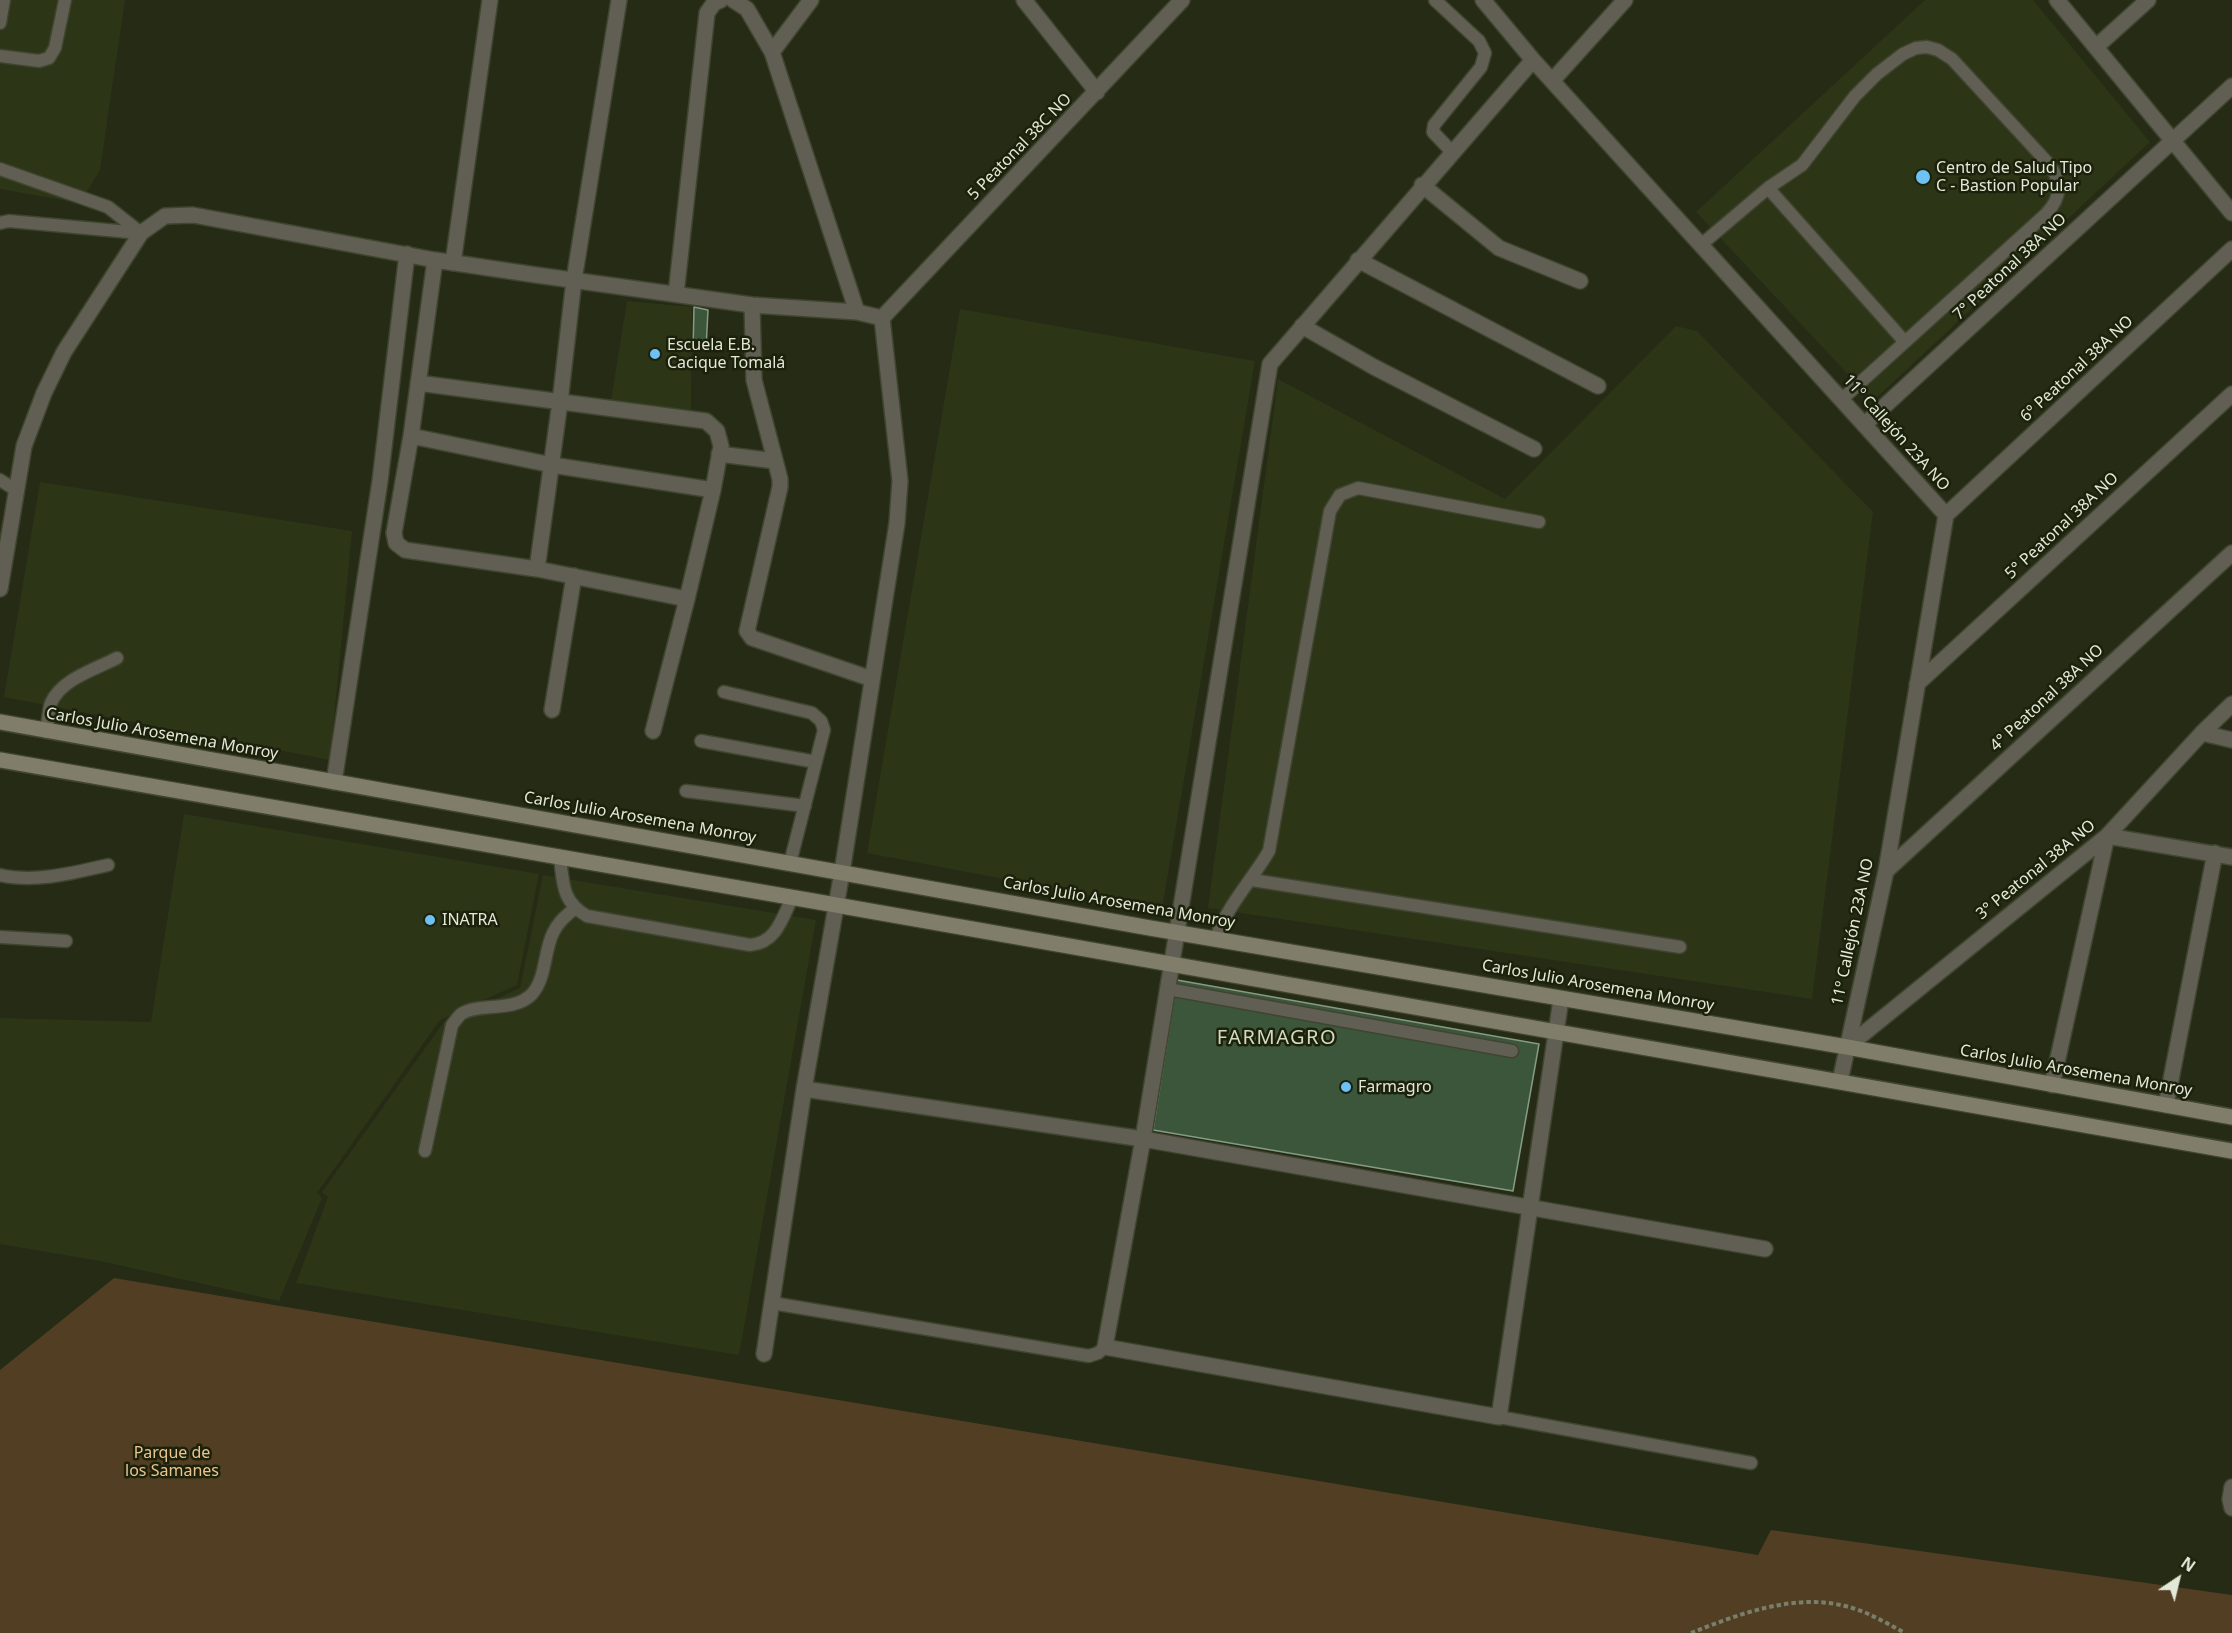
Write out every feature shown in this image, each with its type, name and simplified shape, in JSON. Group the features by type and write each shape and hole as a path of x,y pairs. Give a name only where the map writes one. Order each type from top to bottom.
{"main road":[{"name":"Carlos Julio Arosemena Monroy","path":"0,722 1150,928 1846,1047 2232,1117"},
{"path":"0,760 2232,1151"}],"street":[{"path":"453,263 490,0"},
{"path":"537,569 574,280 619,0"},
{"path":"676,294 707,13 714,3 721,0"},
{"path":"733,0 737,0 747,9 772,52 857,312"},
{"path":"772,52 811,0"},
{"path":"1024,0 1097,92"},
{"name":"5 Peatonal 38C NO","path":"882,318 1182,0"},
{"name":"11º Callejón 23A NO","path":"1483,0 1533,60 1946,515 1886,871 1840,1081"},
{"path":"1552,81 1625,0"},
{"path":"2057,0 2232,213"},
{"path":"2096,48 2148,0"},
{"path":"1533,60 1422,185 1270,364 1143,1139 1105,1347 1499,1417 1561,999"},
{"name":"7° Peatonal 38A NO","path":"1864,425 2232,86"},
{"path":"1422,185 1499,248 1580,281"},
{"path":"0,588 2,560 24,446 44,393 64,352 141,233 165,216 193,215 453,263 752,305 857,312 882,318 900,481 897,523 842,872 804,1089 764,1354"},
{"name":"6º Peatonal 38A NO","path":"1946,515 2232,249"},
{"path":"334,782 380,481 407,254"},
{"path":"435,260 411,436 394,533 396,543 405,550 537,569 687,599"},
{"path":"1358,260 1598,386"},
{"path":"752,305 754,380 780,487 747,627 749,636 872,679"},
{"path":"1302,326 1374,367 1533,449"},
{"path":"418,383 706,421 717,431 721,446 713,490 653,731"},
{"name":"5° Peatonal 38A NO","path":"1917,684 2232,394"},
{"path":"411,436 552,465 713,490"},
{"path":"719,454 775,461"},
{"name":"4° Peatonal 38A NO","path":"1886,871 2232,553"},
{"path":"552,710 574,576"},
{"name":"3° Peatonal 38A NO","path":"1846,1047 2107,836 2202,733 2232,704"},
{"path":"2202,733 2232,740"},
{"path":"2052,1085 2107,836 2232,856"},
{"path":"2166,1106 2215,853"},
{"path":"804,1089 1143,1139 1765,1250"},
{"path":"2232,1487 2230,1499 2232,1508"}],"lane":[{"path":"0,23 4,0"},
{"path":"0,56 39,61 49,58 56,48 65,0"},
{"path":"1435,0 1479,41 1485,53 1482,67 1434,125 1433,132 1452,152"},
{"path":"1702,244 1768,188 1802,165 1854,96 1876,74 1903,54 1916,48 1928,47 1938,50 1952,59 2047,162 2055,172 2060,184 2059,195 2054,206 1841,400"},
{"path":"0,169 108,207 141,233"},
{"path":"1768,188 1905,342"},
{"path":"0,223 9,221 141,233"},
{"path":"0,480 16,490"},
{"path":"1216,938 1223,917 1252,880 1269,852 1330,511 1340,495 1358,488 1539,522"},
{"path":"46,732 51,704 59,690 77,678 117,658"},
{"path":"724,693 812,713 821,721 824,730 790,863"},
{"path":"701,741 816,762"},
{"path":"686,791 805,806"},
{"path":"560,857 567,898 574,909 587,915 750,945 762,944 772,936 792,898"},
{"path":"0,874 14,878 61,876 108,865"},
{"path":"1252,880 1680,948"},
{"path":"425,1151 452,1025 460,1015 471,1010 494,1008 522,1001 533,993 539,982 552,933 560,921 574,909"},
{"path":"0,937 66,941"},
{"path":"1168,989 1512,1051"},
{"path":"772,1303 1089,1356 1105,1347"},
{"path":"1499,1417 1751,1463"}],"path":[{"path":"1691,1633 1739,1614 1800,1602 1844,1606 1875,1617 1905,1633"}],"shaded area":[{"path":"0,0 125,0 100,170 80,203 0,189"},
{"name":"Centro de Salud Tipo C - Bastion Popular","path":"1925,0 2033,0 2150,142 1873,401 1696,212"},
{"name":"Escuela E.B. Cacique Tomalá","path":"627,301 692,307 691,410 611,400"},
{"path":"960,309 1255,361 1162,909 867,853"},
{"path":"1676,326 1697,331 1873,512 1812,999 1208,908 1278,379 1505,499"},
{"path":"40,482 352,531 330,760 4,697"},
{"name":"INATRA","path":"184,814 539,874 517,985 440,1020 317,1193 322,1198 279,1301 105,1262 0,1244 0,1018 151,1022"},
{"path":"543,875 816,920 739,1355 296,1283 328,1197 322,1192 444,1022 520,988"}],"green space":[{"name":"Parque de los Samanes","path":"114,1278 1758,1555 1771,1530 2232,1595 2232,1633 0,1633 0,1370"}],"building":[{"path":"694,307 708,310 706,349 693,350"},
{"name":"Farmagro","path":"1177,980 1539,1044 1513,1191 1153,1130"}],"place":[{"name":"Centro de Salud Tipo C - Bastion Popular","path":"1923,177"},
{"name":"Escuela E.B. Cacique Tomalá","path":"655,354"},
{"name":"INATRA","path":"430,920"},
{"name":"Farmagro","path":"1346,1087"}],"district":[{"name":"FARMAGRO","path":"1277,1038"}]}
